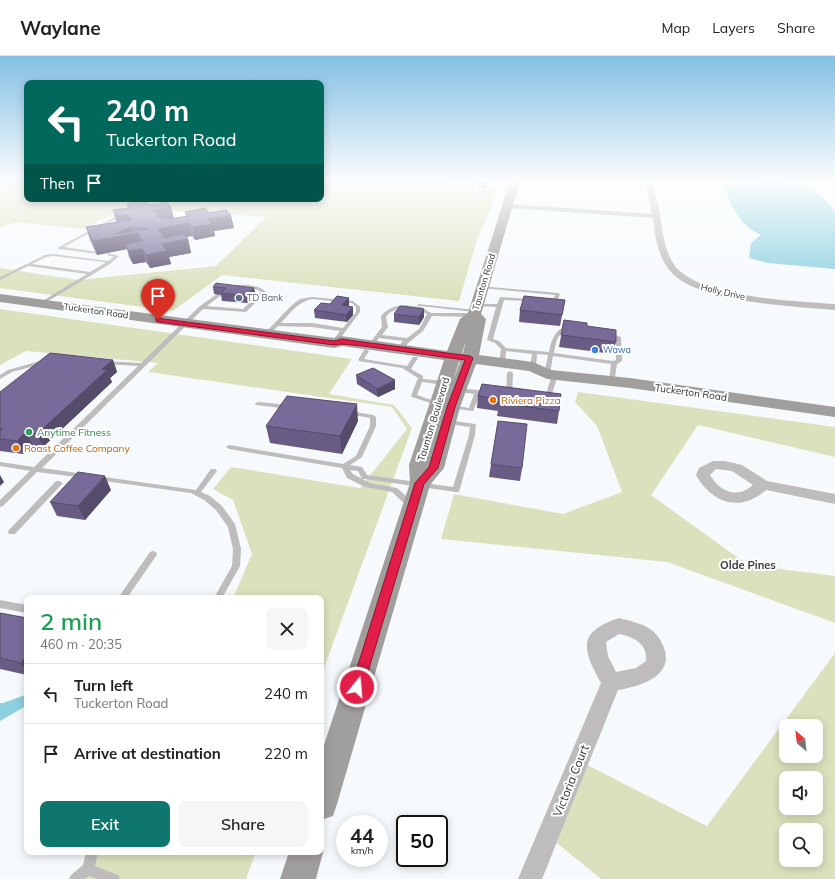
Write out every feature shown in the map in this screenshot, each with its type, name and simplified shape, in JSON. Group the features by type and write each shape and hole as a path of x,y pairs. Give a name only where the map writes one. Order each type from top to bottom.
{"main road":[{"name":"Taunton Road","path":"460,361 474,340 482,319 483,287 504,219"},
{"name":"Tuckerton Road","path":"0,298 266,335 339,336 338,347 372,344 409,354 460,361 506,362 540,376 542,367 612,382 835,412"},
{"name":"Taunton Road","path":"460,361 468,319 482,319"},
{"name":"Taunton Boulevard","path":"324,794 420,483 419,464 447,401 460,361"},
{"path":"298,879 305,855"}],"street":[{"name":"Holly Drive","path":"657,219 668,262 676,274 689,282 708,289 741,297 835,307"},
{"path":"763,485 835,499"},
{"name":"Victoria Court","path":"530,879 611,682"}],"lane":[{"path":"0,279 112,219"},
{"path":"60,248 98,252"},
{"path":"41,303 108,263 117,256 108,254"},
{"path":"45,256 53,255 106,261 108,263"},
{"path":"27,265 91,273"},
{"path":"0,504 202,307 231,287 237,286 263,290 263,293 244,311 202,307"},
{"path":"483,287 558,294 556,302 502,298"},
{"path":"397,307 403,306 419,308 430,314 482,319 499,306 502,298 502,288"},
{"path":"266,335 276,324 294,306 302,300 312,298 353,302 358,307 358,312 339,336 312,326 276,324"},
{"path":"372,344 385,327 383,317 386,312 401,304 482,319 499,306"},
{"path":"430,314 409,354 421,377 414,396 447,401 471,410 478,392"},
{"path":"482,319 490,340"},
{"path":"539,401 547,402 542,367 551,354 556,335 560,331 576,330"},
{"path":"551,354 614,363 619,361 619,338 615,335 599,333"},
{"path":"474,340 490,340 497,342 506,362 509,397"},
{"path":"542,367 551,354"},
{"path":"0,377 10,371 33,364 55,360"},
{"path":"98,362 142,365"},
{"path":"506,362 542,367"},
{"path":"612,382 614,363"},
{"path":"229,447 360,469 365,477 420,483 456,490 472,435 473,425 447,401 420,380"},
{"path":"447,401 478,392 493,394"},
{"path":"501,396 516,398"},
{"path":"258,404 295,407"},
{"path":"340,412 373,417 373,426 359,457 344,466"},
{"path":"0,464 197,493 213,503 224,514 232,526 237,541 236,566 220,595"},
{"path":"344,466 350,476 368,485 394,490 413,507"},
{"path":"197,493 212,470"},
{"path":"12,532 59,483"},
{"path":"124,595 153,554"},
{"path":"0,604 24,608"},
{"path":"75,879 88,869 91,855"},
{"path":"88,869 114,879"}],"green space":[{"path":"0,219 102,219 83,229 16,222 0,228"},
{"path":"264,219 487,219 478,236 459,301 222,275 173,311 0,288 0,268 78,280 216,266"},
{"path":"0,309 352,359 329,394 394,405 412,428 324,668 324,595 234,595 252,554 233,500 213,489 231,467 360,488 407,429 392,407 148,372 158,363 26,351 0,365"},
{"path":"578,392 835,427 835,457 698,425 651,495 748,565 835,576 835,623 667,562 441,539 454,494 563,514 622,492 597,426 575,402"},
{"path":"835,653 835,879 601,879 552,839 585,764 707,826 779,729 779,763 823,763 823,719 786,719"},
{"path":"95,855 255,855 246,879 77,879"}],"water":[{"path":"741,219 835,219 835,269 768,263 749,258 751,243 761,235"},
{"path":"24,695 24,707 0,721 0,703"}],"building":[{"path":"208,219 212,224 193,227 189,223 158,229 165,238 184,234 188,239 162,244 167,251 146,255 142,249 129,251 125,244 143,241 138,233 93,241 86,227 132,220","holes":["131,227 148,229 115,234"]},
{"path":"216,283 254,288 246,296 221,293 226,288 213,287"},
{"path":"337,296 349,298 342,305 353,307 346,315 314,310 321,303 330,304"},
{"path":"524,296 565,300 562,315 520,310"},
{"path":"400,306 424,309 419,317 394,314"},
{"path":"564,320 587,323 587,326 616,330 616,342 561,335"},
{"path":"50,353 113,360 102,369 107,370 37,434 26,432 17,441 0,439 0,431 3,429 0,429 0,392"},
{"path":"373,368 395,380 377,389 356,375"},
{"path":"482,384 561,394 559,411 498,403 499,399 478,396"},
{"path":"287,396 357,404 340,436 266,426"},
{"path":"498,421 527,424 522,468 491,464"},
{"path":"78,472 105,476 78,506 50,502"},
{"path":"0,613 24,617 24,659 21,663 0,658"}],"place":[{"name":"TD Bank","path":"239,298"},
{"name":"Wawa","path":"595,350"},
{"name":"Riviera Pizza","path":"493,400"},
{"name":"Anytime Fitness","path":"29,432"},
{"name":"Roast Coffee Company","path":"16,448"}],"district":[{"name":"Olde Pines","path":"748,565"}],"route":[{"path":"158,320 266,335 334,343 342,342 363,344 470,358 451,407 434,468 420,483 357,687"}]}
